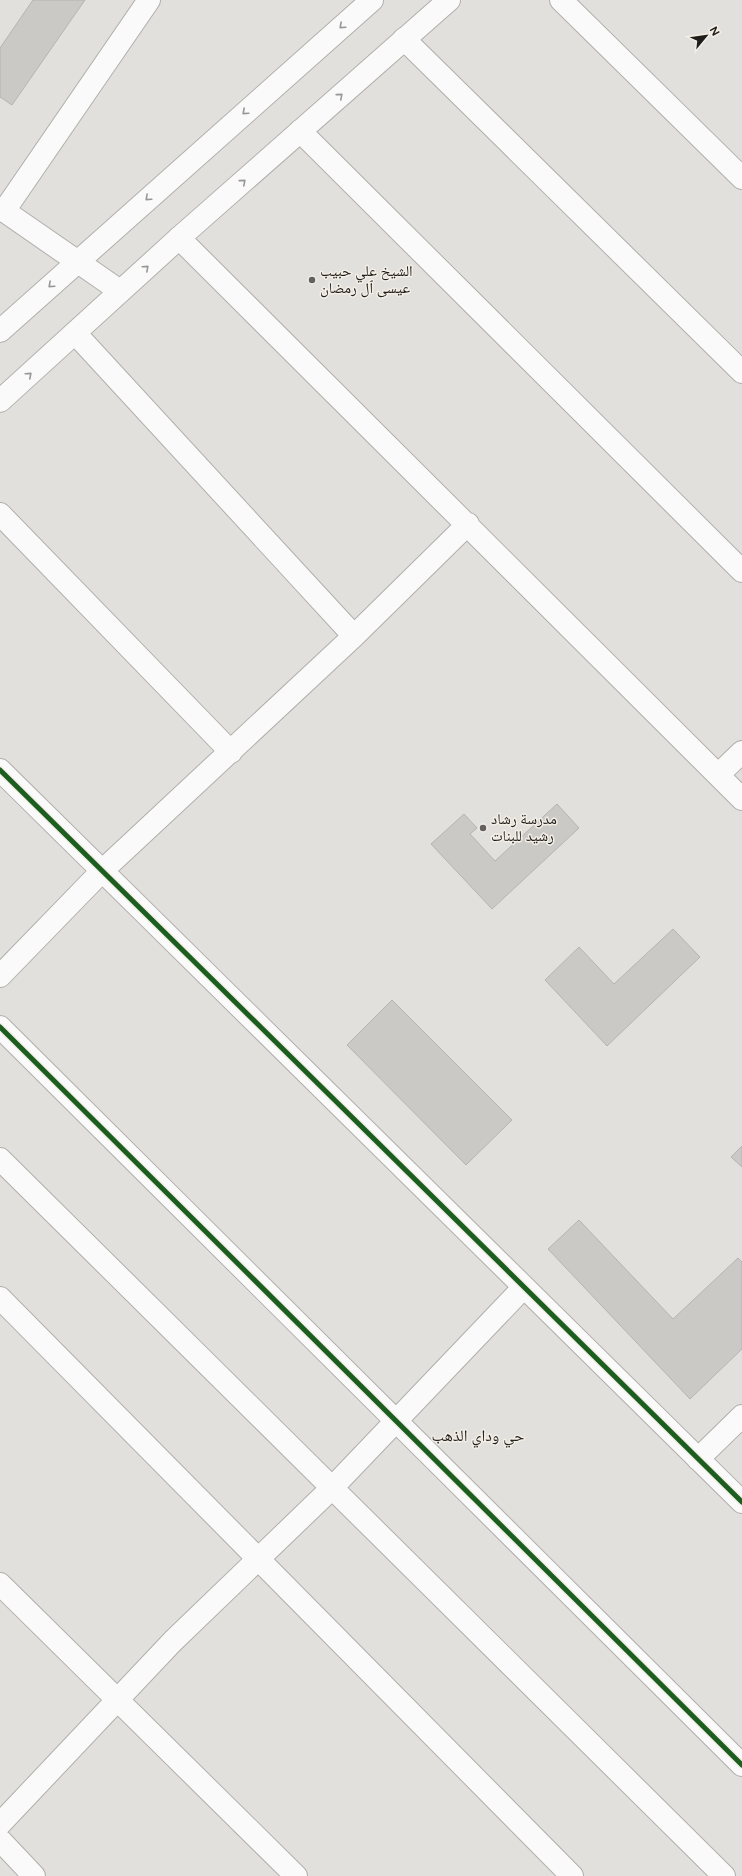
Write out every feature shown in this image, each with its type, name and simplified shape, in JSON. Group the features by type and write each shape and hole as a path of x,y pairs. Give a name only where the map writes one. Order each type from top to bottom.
{"street":[{"path":"120,291 78,260 2,209 149,0"},
{"path":"0,331 372,0"},
{"path":"0,401 179,238 449,0"},
{"path":"561,0 742,178"},
{"path":"404,39 742,372"},
{"path":"300,131 742,571"},
{"path":"179,238 468,524 742,799"},
{"path":"75,333 354,636"},
{"path":"0,514 231,752"},
{"path":"0,976 102,871 354,636 468,524"},
{"path":"718,775 742,752"},
{"path":"0,770 742,1502"},
{"path":"0,1027 742,1765"},
{"path":"0,1159 724,1876"},
{"path":"0,1824 173,1640 332,1488 524,1287"},
{"path":"0,1298 572,1876"},
{"path":"698,1459 742,1416"},
{"path":"0,1584 296,1876"},
{"path":"0,1840 34,1876"}],"building":[{"path":"33,0 85,0 12,105 0,97 0,48"},
{"path":"557,804 579,828 492,909 431,844 464,814 477,828 470,834 495,861"},
{"path":"673,929 700,957 607,1046 545,980 579,947 614,984"},
{"path":"392,1000 512,1120 466,1165 347,1045"},
{"path":"742,1146 742,1167 731,1157"},
{"path":"579,1220 673,1319 738,1258 742,1262 742,1349 690,1399 548,1249"}],"cycle path":[{"path":"0,770 742,1502"},
{"path":"0,1027 742,1765"}],"place":[{"name":"الشيخ علي حبيب عيسى ٱل رمضان","path":"312,280"},
{"name":"مدرسة رشاد رشيد للبنات","path":"483,828"}],"district":[{"name":"حي وداي الذهب","path":"478,1435"}]}
